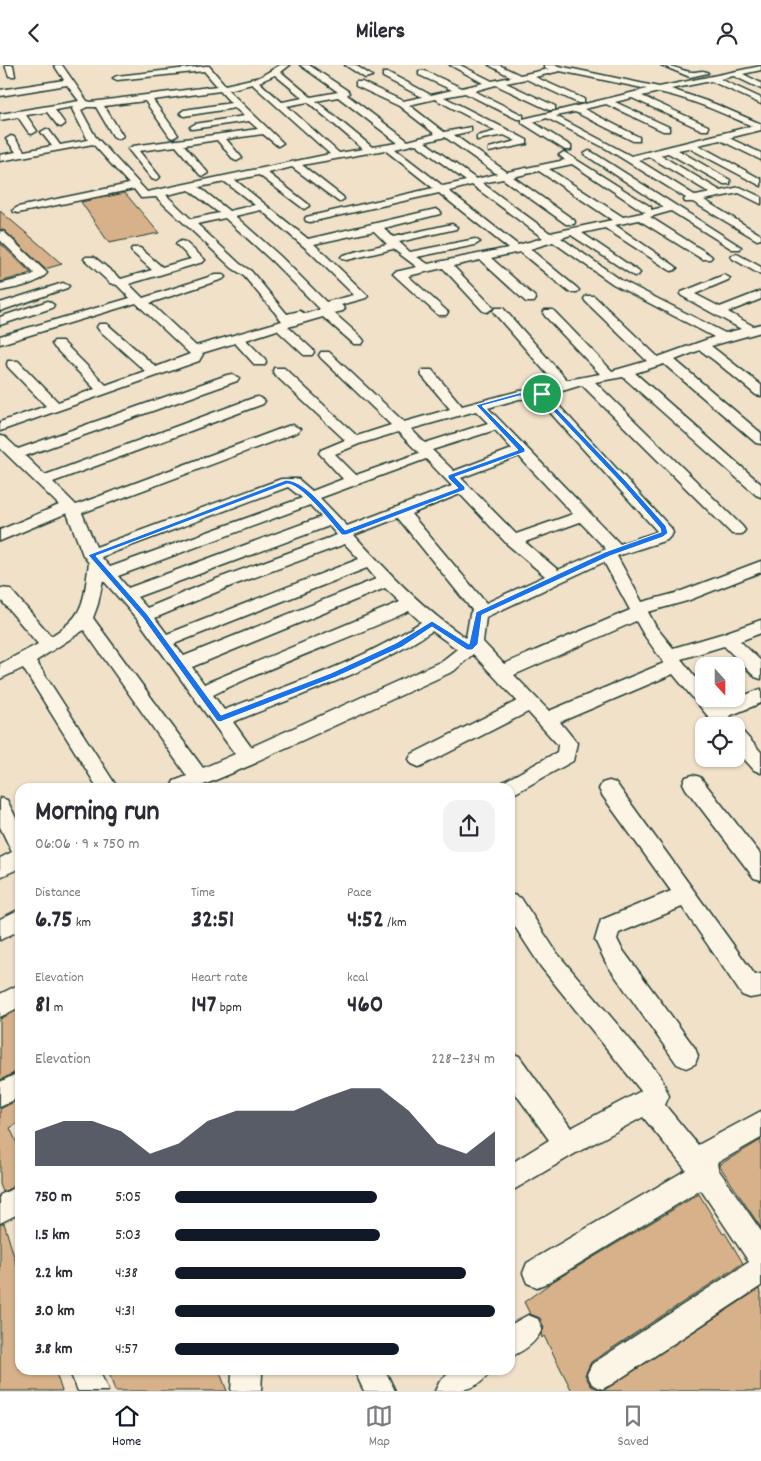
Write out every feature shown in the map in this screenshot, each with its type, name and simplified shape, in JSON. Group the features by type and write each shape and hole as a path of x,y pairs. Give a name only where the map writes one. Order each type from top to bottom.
{"street":[{"path":"9,65 12,74"},
{"path":"58,65 70,82 74,94 85,104"},
{"path":"280,105 345,93 304,65"},
{"path":"349,65 368,76"},
{"path":"381,65 388,73 524,142 492,150"},
{"path":"454,65 550,112 631,159 757,237"},
{"path":"493,65 581,101"},
{"path":"542,65 561,66 658,89 712,105 761,127"},
{"path":"665,65 690,75 739,65"},
{"path":"402,104 523,77 561,66"},
{"path":"0,117 49,108 148,99 222,89 264,79 280,67 309,99 370,150"},
{"path":"731,74 761,68"},
{"path":"116,78 206,69 237,105 278,143"},
{"path":"710,70 761,103"},
{"path":"568,149 524,122 550,112 576,109 668,87 710,70 731,74 761,86"},
{"path":"751,70 761,75"},
{"path":"422,73 464,90 520,117"},
{"path":"0,81 9,92"},
{"path":"253,81 337,155"},
{"path":"0,93 70,82"},
{"path":"359,84 402,104 506,175 571,227 634,273"},
{"path":"607,91 620,92 639,84 668,87 742,108 761,121"},
{"path":"340,94 406,144"},
{"path":"633,95 705,128"},
{"path":"148,99 175,139 203,173"},
{"path":"606,101 666,129"},
{"path":"742,108 761,103"},
{"path":"85,104 76,109 91,137 145,196 337,155 406,144 468,129"},
{"path":"99,104 118,136"},
{"path":"184,113 237,105"},
{"path":"49,108 61,124"},
{"path":"576,109 636,139"},
{"path":"20,113 32,131"},
{"path":"195,127 251,118"},
{"path":"631,159 761,127"},
{"path":"155,177 134,149 175,139 219,137 264,131"},
{"path":"480,137 505,132"},
{"path":"46,133 58,148"},
{"path":"219,137 237,157"},
{"path":"721,137 761,157"},
{"path":"11,139 22,154"},
{"path":"0,158 96,141"},
{"path":"418,141 616,282 723,337"},
{"path":"544,142 706,257"},
{"path":"689,144 761,183"},
{"path":"387,147 439,189 573,290"},
{"path":"670,150 727,181"},
{"path":"589,154 671,206 737,252 761,272"},
{"path":"652,154 739,202"},
{"path":"310,219 439,189 573,161"},
{"path":"294,164 339,199"},
{"path":"541,168 621,221"},
{"path":"260,171 304,206"},
{"path":"194,351 279,325 362,294 263,206 226,179"},
{"path":"191,186 229,214 276,257 358,341"},
{"path":"18,210 136,187"},
{"path":"442,312 400,275 519,249 552,238 571,227 621,221 644,212 695,199 740,190 761,201"},
{"path":"158,193 236,266 247,273 284,317 292,318 359,302"},
{"path":"189,223 263,206"},
{"path":"306,243 436,213"},
{"path":"606,224 671,268"},
{"path":"376,227 392,243 426,268"},
{"path":"347,257 452,227"},
{"path":"0,234 41,273 35,277 0,288"},
{"path":"408,256 475,242"},
{"path":"121,283 199,260 181,244"},
{"path":"136,250 160,272"},
{"path":"482,256 530,299"},
{"path":"0,427 194,359 197,354 121,283 114,281 90,259"},
{"path":"445,264 493,309 565,386"},
{"path":"2,336 219,277"},
{"path":"724,278 686,295 756,329"},
{"path":"0,307 63,286"},
{"path":"37,295 63,320"},
{"path":"719,311 761,295"},
{"path":"590,299 660,360 761,440"},
{"path":"0,321 48,305"},
{"path":"550,313 609,375"},
{"path":"279,325 308,352"},
{"path":"103,327 154,372"},
{"path":"352,481 326,453 354,441 458,410 519,395 542,394 565,386 626,372 723,337 756,329"},
{"path":"236,337 260,362"},
{"path":"58,344 104,390"},
{"path":"700,345 720,358 761,392"},
{"path":"325,355 425,450 513,540 557,578"},
{"path":"13,364 55,407"},
{"path":"279,371 354,441"},
{"path":"626,372 761,492"},
{"path":"427,373 458,410"},
{"path":"16,455 232,378"},
{"path":"586,381 737,530"},
{"path":"190,783 448,666 472,646 478,614 612,552 661,536 664,533 663,528 542,394"},
{"path":"43,481 258,401"},
{"path":"478,405 582,515 612,552 650,631 720,717"},
{"path":"98,564 315,496 425,450 497,425"},
{"path":"0,536 293,429"},
{"path":"0,440 72,509 98,564 144,615 249,758"},
{"path":"451,477 522,451"},
{"path":"98,564 286,482 293,482 315,496 332,519 369,561 432,623 472,646 501,673 568,743 566,756 515,785"},
{"path":"144,615 462,488"},
{"path":"401,512 483,611"},
{"path":"513,540 582,515"},
{"path":"125,595 332,519"},
{"path":"164,642 369,561"},
{"path":"0,671 26,659 85,619 98,564"},
{"path":"501,673 639,611 761,566"},
{"path":"180,665 388,580"},
{"path":"4,593 48,645"},
{"path":"201,693 228,679 356,629 412,603"},
{"path":"85,619 200,779"},
{"path":"220,719 334,675 399,645 432,623"},
{"path":"546,720 673,660 761,626"},
{"path":"727,639 761,672"},
{"path":"26,659 104,783"},
{"path":"727,717 761,696"},
{"path":"419,759 530,703"},
{"path":"745,747 761,765"},
{"path":"693,783 761,871"},
{"path":"610,789 750,987 761,985"},
{"path":"0,806 15,837"},
{"path":"0,868 15,860"},
{"path":"686,895 609,927 606,940 614,956 686,1056"},
{"path":"515,908 549,960 651,1084 656,1096 567,1144 515,1176"},
{"path":"0,930 15,922"},
{"path":"0,1006 15,998"},
{"path":"515,1072 567,1144"},
{"path":"0,1095 15,1087"},
{"path":"646,1102 705,1173 761,1255"},
{"path":"705,1173 704,1156 761,1124"},
{"path":"537,1273 705,1173"},
{"path":"0,1210 15,1201"},
{"path":"602,1374 761,1270"},
{"path":"86,1375 94,1391"},
{"path":"246,1391 247,1375"},
{"path":"372,1375 380,1391"},
{"path":"450,1391 470,1375"}],"building":[{"path":"125,193 159,233 109,243 81,202"},
{"path":"0,211 62,264 45,269 5,231 0,229"},
{"path":"0,243 31,273 0,282"},
{"path":"15,1012 15,1072 0,1080 0,1019"},
{"path":"15,1102 15,1125 10,1128 15,1139 15,1186 3,1192 0,1184 0,1109"},
{"path":"761,1140 761,1228 719,1165"},
{"path":"699,1194 743,1263 591,1362 585,1375 591,1386 603,1391 572,1391 544,1336 542,1338 541,1335 544,1328 540,1318 530,1314 524,1302 552,1282"},
{"path":"4,1223 15,1259 15,1375 57,1375 62,1391 0,1391 0,1225"},
{"path":"759,1289 761,1293 761,1391 603,1391"},
{"path":"110,1375 221,1375 227,1391 115,1391"}],"route":[{"path":"542,394 624,483 663,528 664,533 661,536 608,554 478,614 474,644 469,648 432,623 399,645 334,675 220,719 144,615 91,555 286,482 293,482 313,499 344,533 462,488 451,477 522,451 510,436 478,405 519,395 542,394"}]}
